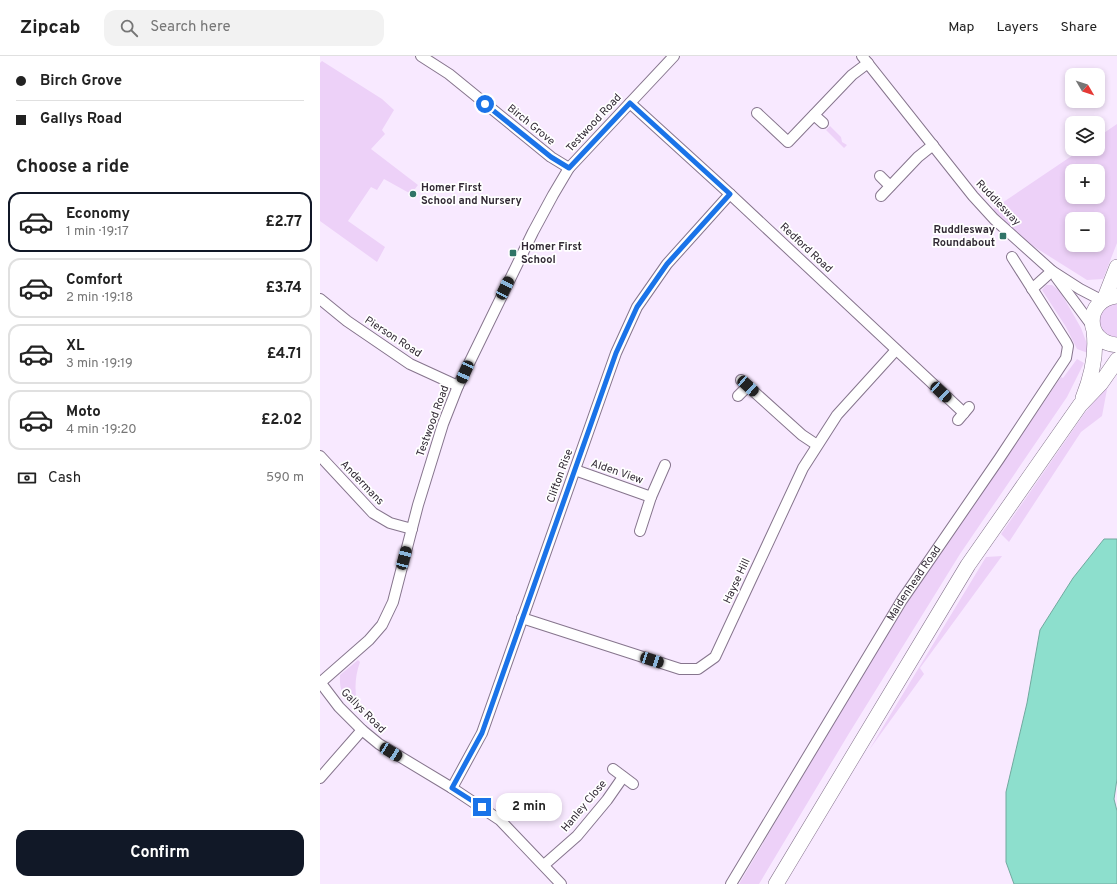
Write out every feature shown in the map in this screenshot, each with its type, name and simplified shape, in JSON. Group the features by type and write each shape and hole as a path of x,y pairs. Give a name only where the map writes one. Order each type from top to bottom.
{"main road":[{"path":"1080,405 1093,367 1096,350 1092,320 1094,312 1098,306 1108,299 1117,267"},
{"path":"1094,329 1102,341 1117,345"},
{"path":"776,884 968,565 1080,405 1101,383 1117,360"}],"street":[{"name":"Birch Grove","path":"421,56 449,74 551,157 569,168"},
{"name":"Testwood Road","path":"320,683 369,640 382,625 393,602 412,529 443,424 458,386 533,232 569,168 674,56"},
{"name":"Ruddlesway","path":"757,112 788,142 865,60 982,206 1052,271 1080,289 1108,299"},
{"name":"Redford Road","path":"630,103 730,194 964,413"},
{"path":"814,115 823,123"},
{"path":"881,196 918,157 933,145"},
{"path":"880,176 890,186"},
{"name":"Clifton Rise","path":"452,788 482,733 616,353 637,307 667,264 730,194"},
{"name":"Maidenhead Road","path":"731,884 902,600 1063,363 1068,352 1066,342 1012,257"},
{"name":"Ruddlesway","path":"1052,271 1094,329"},
{"path":"1032,289 1052,271"},
{"name":"Pierson Road","path":"320,299 347,320 410,364 458,386"},
{"name":"Hayse Hill","path":"522,618 680,669 698,669 715,657 802,468 837,415 896,350"},
{"path":"738,396 744,383 802,435 816,445"},
{"name":"Andermans","path":"320,458 373,513 390,523 412,529"},
{"name":"Alden View","path":"640,531 651,497 666,465"},
{"name":"Alden View","path":"575,470 651,497"},
{"name":"Gallys Road","path":"320,683 339,707 362,730 379,744 452,788 500,820 561,884"},
{"path":"320,778 362,730"},
{"name":"Hanley Close","path":"613,769 633,784"},
{"name":"Hanley Close","path":"544,865 576,836 607,800 623,777"}],"shaded area":[{"path":"322,61 382,99 394,110 382,130 385,134 371,149 418,185 411,194 384,179 377,190 371,187 348,221 385,247 377,262 320,221 320,63"},
{"path":"1117,124 1117,243 1103,279 1087,280 1017,236 993,209 1072,156 1105,156 1105,132"},
{"path":"830,126 841,137 842,142 847,145 844,148 826,130"},
{"path":"1046,285 1052,285 1060,291 1081,328 1087,344 1088,353 1077,349 1066,327 1042,290"},
{"path":"1117,303 1117,339 1111,337 1103,330 1100,326 1099,320 1102,310 1108,305"},
{"path":"1077,359 1084,363 1067,397 960,554 848,735 759,884 739,884 873,657 913,594 1061,377 1063,378"},
{"path":"1108,384 1102,416 1081,432 1009,542 1001,534 1084,414"},
{"path":"1104,539 1117,539 1117,779 1114,799 1117,811 1117,884 1014,884 1006,862 1006,792 1027,703 1040,630 1073,578"},
{"path":"1002,556 920,668 924,674 869,750 986,557"},
{"path":"358,660 360,662 356,687 360,711 344,696 340,682 340,675"}],"place":[{"name":"Homer First School and Nursery","path":"413,194"},
{"name":"Ruddlesway Roundabout","path":"1003,236"},
{"name":"Homer First School","path":"513,253"}],"route":[{"path":"482,807 452,788 482,733 616,353 637,307 667,264 730,194 630,103 569,168 551,157 485,104"}]}
